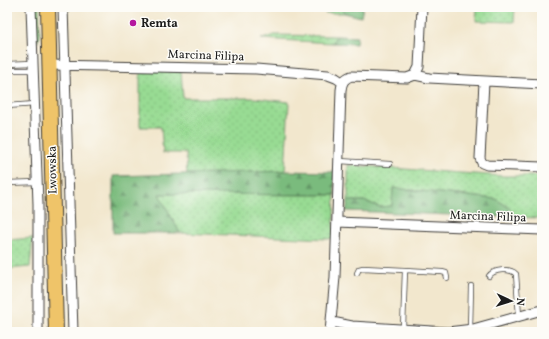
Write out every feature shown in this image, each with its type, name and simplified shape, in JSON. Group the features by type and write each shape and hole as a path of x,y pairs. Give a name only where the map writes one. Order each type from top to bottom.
{"main road":[{"name":"Lwowska","path":"48,7 56,332"}],"street":[{"path":"31,7 37,182 38,332"},
{"path":"63,7 68,128 72,332"},
{"path":"415,75 419,67 422,7"},
{"path":"48,30 64,29"},
{"path":"32,46 49,45"},
{"name":"Marcina Filipa","path":"49,64 256,69 328,75 342,82"},
{"path":"330,332 332,322 338,222 342,82 351,76 407,78 415,75 429,78 484,82 542,84"},
{"path":"484,82 480,158 482,162 487,165 542,167"},
{"path":"50,99 67,98"},
{"path":"51,129 68,128"},
{"path":"52,168 69,168"},
{"path":"37,195 70,201"},
{"name":"Marcina Filipa","path":"338,222 542,230"},
{"path":"54,260 71,259"},
{"path":"55,290 72,290"},
{"path":"332,322 352,326 448,332 470,330 542,310"}],"lane":[{"path":"7,64 33,66"},
{"path":"7,70 33,66"},
{"path":"7,106 35,104"},
{"path":"339,161 390,164"},
{"path":"7,183 37,182"},
{"path":"357,273 359,269 363,268 406,270 442,272 446,273 447,278"},
{"path":"403,328 406,270"},
{"path":"489,276 493,272 500,270 513,271 516,274 519,316"},
{"path":"470,330 471,286"}],"green space":[{"path":"34,7 39,7 40,37 37,42"},
{"path":"326,7 340,7 344,13 325,13"},
{"path":"340,7 363,7 361,17 344,13"},
{"path":"477,7 515,7 514,22 476,21"},
{"path":"274,35 337,36 332,43 261,39"},
{"path":"337,36 357,37 356,44 332,43"},
{"path":"140,69 181,70 183,98 255,98 289,102 285,171 187,174 186,153 163,153 161,127 140,127"},
{"path":"348,165 503,176 542,176 542,218 502,217 511,209 496,199 393,188 392,206 380,207 364,201 348,201"},
{"path":"285,171 334,172 335,195 159,194 180,233 113,233 113,176"},
{"path":"393,188 496,199 511,209 502,217 346,211 348,201 364,201 380,207 392,206"},
{"path":"158,194 335,195 333,238 180,233"},
{"path":"33,238 30,267 7,269 7,240"}],"place":[{"name":"Remta","path":"133,23"}]}
